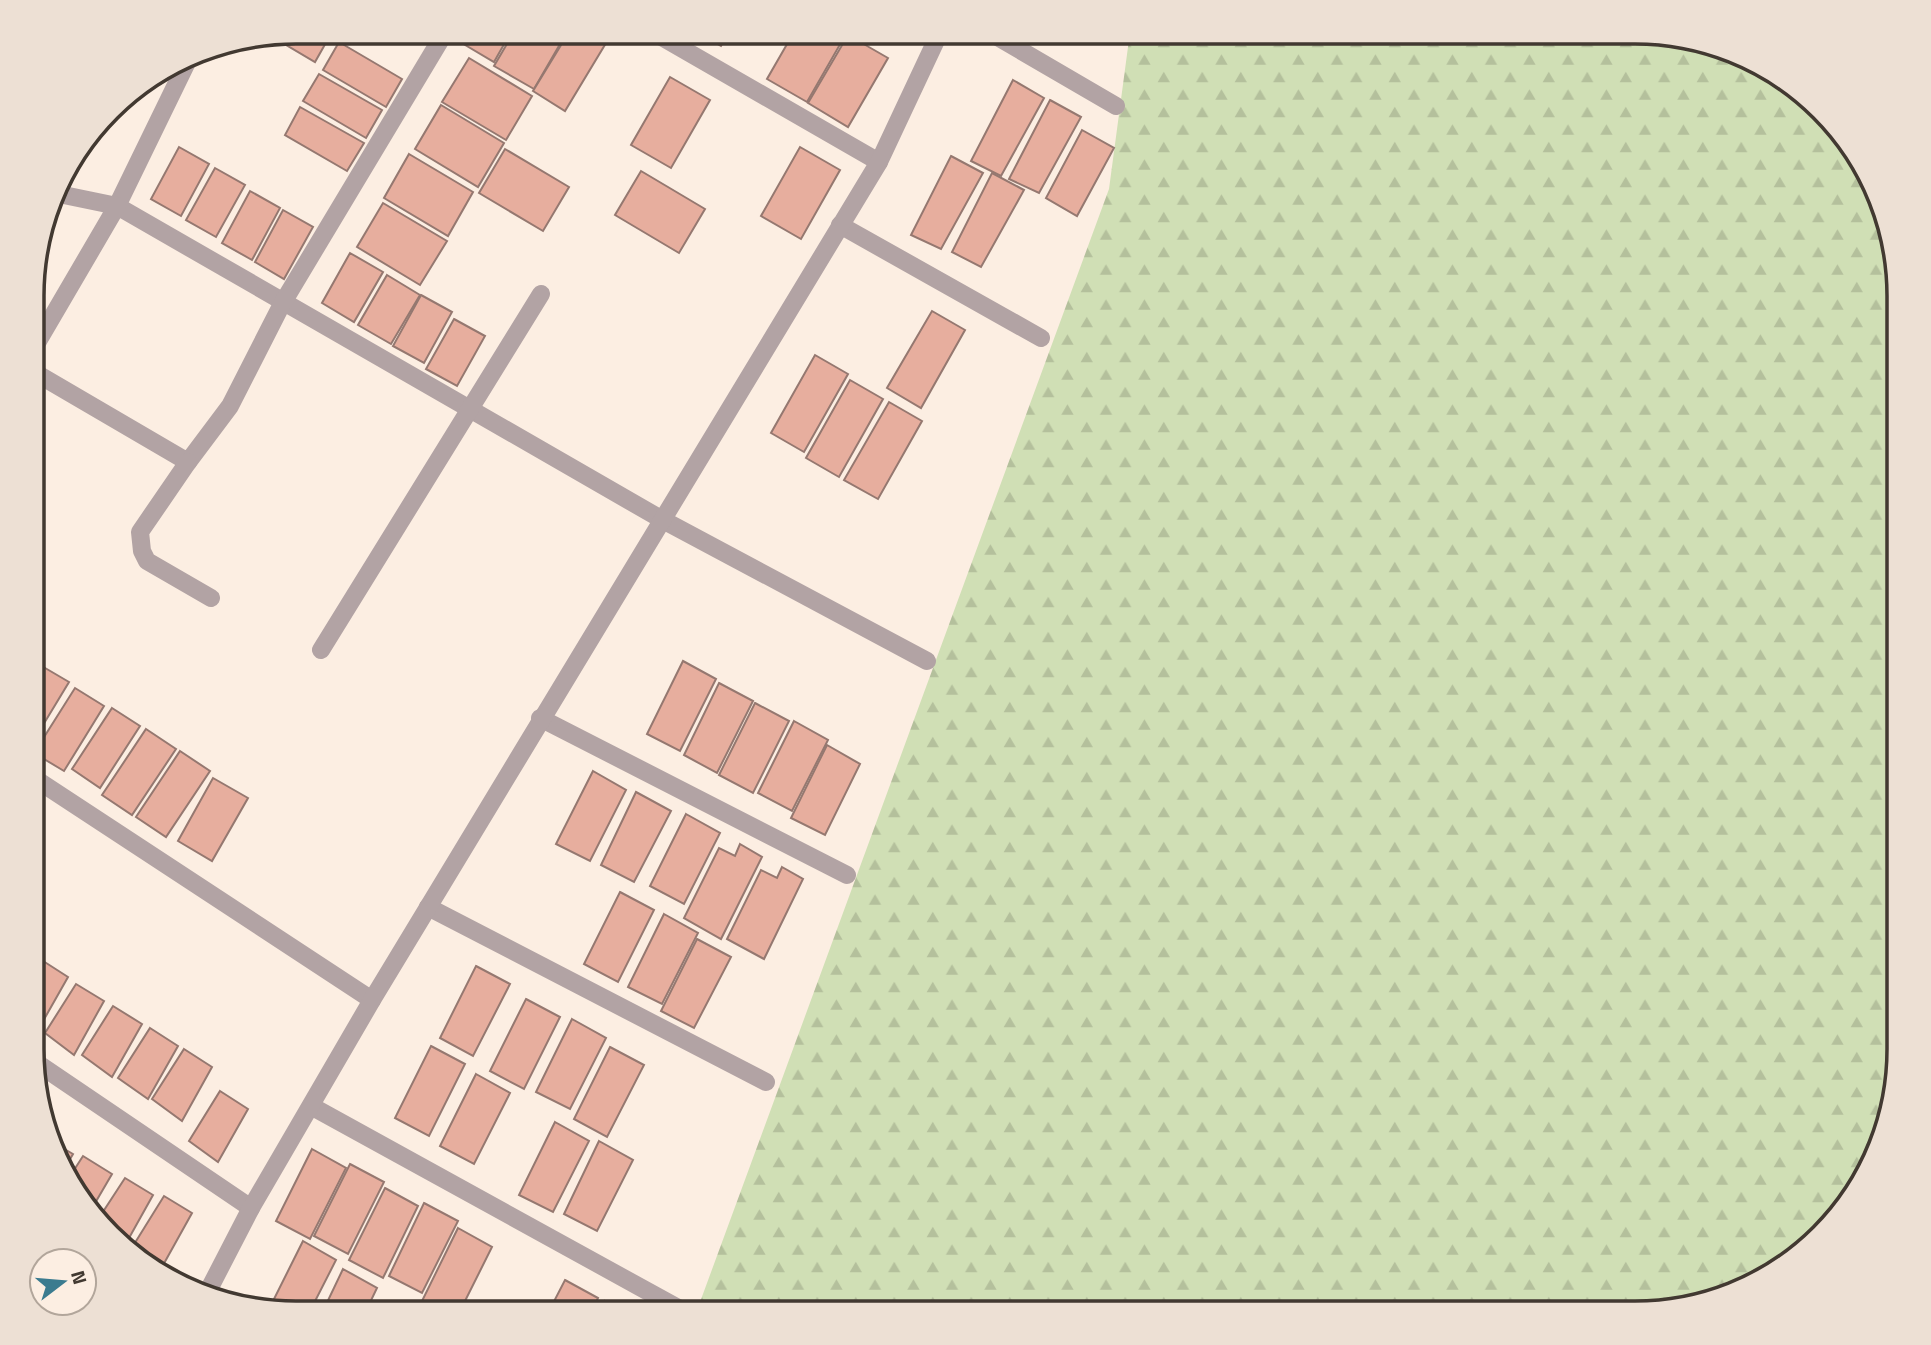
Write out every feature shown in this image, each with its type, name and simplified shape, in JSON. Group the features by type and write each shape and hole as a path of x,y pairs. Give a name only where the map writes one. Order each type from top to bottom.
{"street":[{"path":"211,598 147,561 142,551 140,532 230,406 282,303 438,44"},
{"path":"674,44 879,162"},
{"path":"210,1287 251,1208 372,1000 540,718 879,162 934,44"},
{"path":"1010,44 1116,106"},
{"path":"44,331 117,206 183,70"},
{"path":"65,195 117,206 661,519 927,661"},
{"path":"840,225 1041,338"},
{"path":"321,650 541,294"},
{"path":"44,378 188,462"},
{"path":"540,718 847,875"},
{"path":"44,785 372,1000"},
{"path":"428,907 766,1082"},
{"path":"44,1068 251,1208"},
{"path":"311,1106 665,1301"}],"green space":[{"path":"1128,44 1669,46 1717,57 1775,86 1814,117 1854,170 1879,230 1887,279 1887,1066 1879,1115 1854,1176 1814,1228 1761,1268 1701,1293 1652,1301 700,1301 1109,189"}],"building":[{"path":"285,44 325,44 315,62"},
{"path":"338,44 342,44 402,79 386,107 323,70"},
{"path":"463,44 504,44 494,62"},
{"path":"507,44 560,44 534,89 494,66"},
{"path":"562,44 605,44 565,111 533,91"},
{"path":"787,44 840,44 807,102 767,79"},
{"path":"843,44 864,44 888,58 848,127 808,103"},
{"path":"469,58 532,96 506,140 442,102"},
{"path":"319,74 382,110 366,138 303,101"},
{"path":"670,77 710,100 671,168 631,145"},
{"path":"1013,80 1044,98 1001,176 971,161"},
{"path":"1050,100 1081,117 1039,193 1009,179"},
{"path":"441,105 504,143 478,187 415,149"},
{"path":"300,107 364,143 347,171 285,135"},
{"path":"1082,130 1114,148 1077,216 1046,198"},
{"path":"179,147 209,164 181,216 151,199"},
{"path":"800,147 840,170 801,239 761,216"},
{"path":"505,149 569,187 543,231 479,193"},
{"path":"409,154 473,192 448,236 384,198"},
{"path":"951,156 983,173 941,249 911,235"},
{"path":"215,168 245,185 216,237 186,220"},
{"path":"641,171 705,209 679,253 615,215"},
{"path":"992,173 1024,190 981,267 952,252"},
{"path":"250,191 280,208 252,260 222,243"},
{"path":"383,203 447,241 420,285 357,247"},
{"path":"283,210 313,227 284,279 255,262"},
{"path":"350,253 383,272 354,322 322,303"},
{"path":"387,275 420,295 391,344 358,325"},
{"path":"421,295 452,312 424,363 393,346"},
{"path":"932,311 965,330 921,408 887,388"},
{"path":"454,319 485,336 457,386 426,369"},
{"path":"815,355 848,374 804,452 771,433"},
{"path":"850,380 883,399 839,477 806,458"},
{"path":"889,402 922,421 878,499 844,480"},
{"path":"683,661 716,679 680,751 647,734"},
{"path":"44,667 69,682 44,723"},
{"path":"719,683 753,701 717,773 684,755"},
{"path":"75,688 104,706 64,771 44,759 44,737"},
{"path":"755,703 789,721 753,793 719,775"},
{"path":"112,708 140,726 100,788 72,769"},
{"path":"794,721 828,740 792,811 758,793"},
{"path":"146,729 176,749 132,815 102,795"},
{"path":"827,745 860,764 825,835 791,818"},
{"path":"180,751 210,771 166,837 136,817"},
{"path":"593,771 626,790 590,861 556,844"},
{"path":"213,778 248,798 212,861 178,841"},
{"path":"636,792 671,811 634,882 601,865"},
{"path":"686,814 720,833 684,904 650,886"},
{"path":"740,844 762,857 721,939 684,918 719,848 735,856"},
{"path":"782,867 803,879 764,959 727,939 761,870 777,878"},
{"path":"620,892 654,910 618,982 584,964"},
{"path":"664,914 698,933 662,1004 628,987"},
{"path":"697,939 731,957 694,1028 661,1011"},
{"path":"44,962 68,977 44,1019"},
{"path":"476,966 510,984 473,1056 440,1038"},
{"path":"76,984 104,1001 74,1055 45,1033"},
{"path":"526,999 560,1017 524,1089 490,1071"},
{"path":"113,1006 142,1024 112,1077 82,1055"},
{"path":"572,1019 606,1038 570,1109 536,1092"},
{"path":"150,1028 178,1046 148,1099 118,1078"},
{"path":"431,1046 465,1064 429,1136 395,1118"},
{"path":"610,1047 644,1065 607,1137 574,1119"},
{"path":"184,1049 212,1067 182,1121 152,1099"},
{"path":"476,1074 510,1093 474,1164 440,1146"},
{"path":"220,1091 248,1109 218,1162 189,1141"},
{"path":"555,1122 589,1141 553,1212 519,1195"},
{"path":"599,1141 633,1160 597,1231 564,1214"},
{"path":"64,1149 73,1154 70,1160"},
{"path":"312,1149 346,1168 310,1239 276,1221"},
{"path":"83,1156 112,1174 95,1202 77,1176 74,1170"},
{"path":"350,1164 384,1182 348,1254 314,1236"},
{"path":"125,1178 153,1195 129,1239 103,1212"},
{"path":"385,1188 418,1206 383,1278 349,1260"},
{"path":"164,1196 192,1213 164,1264 135,1243"},
{"path":"424,1203 458,1221 422,1293 389,1276"},
{"path":"458,1228 492,1247 465,1301 422,1301"},
{"path":"303,1241 336,1260 315,1301 273,1300"},
{"path":"343,1269 377,1288 371,1301 328,1301"},
{"path":"565,1280 598,1298 597,1301 554,1301"}]}
